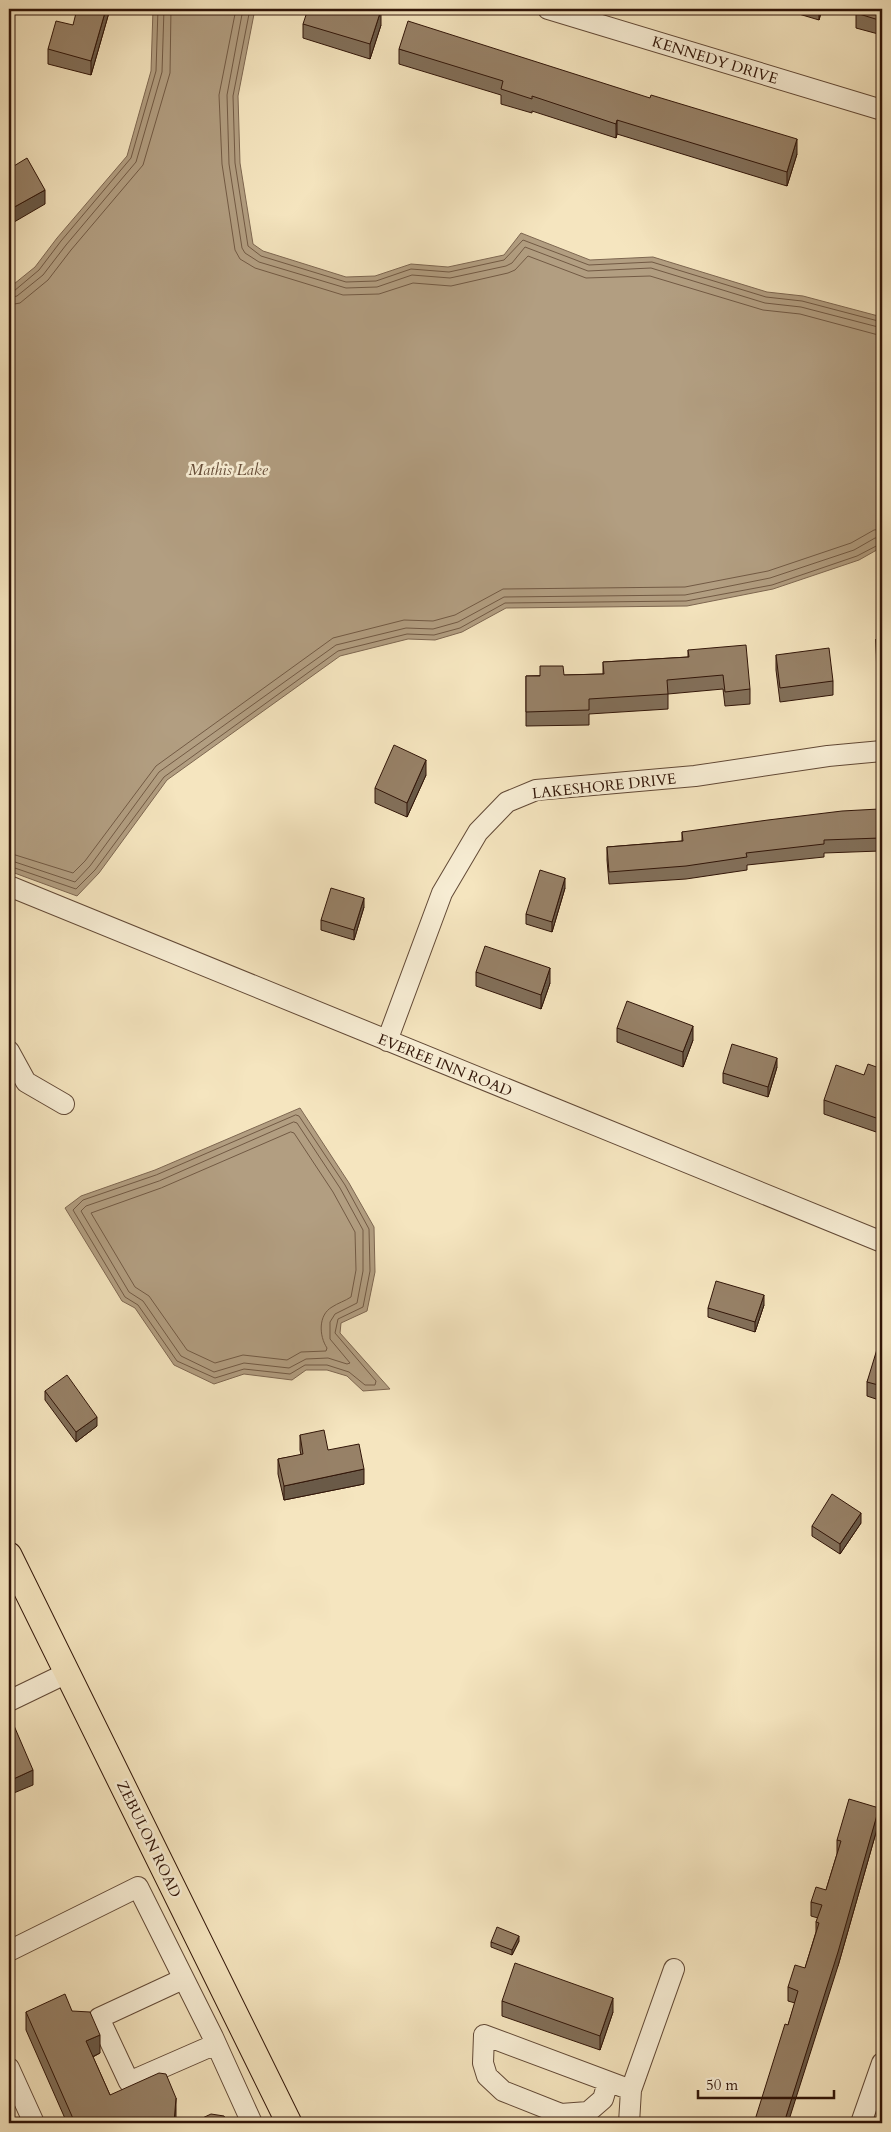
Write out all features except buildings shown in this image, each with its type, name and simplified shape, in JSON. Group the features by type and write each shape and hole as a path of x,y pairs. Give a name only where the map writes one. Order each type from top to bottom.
{"main road":[{"name":"ZEBULON ROAD","path":"9,1555 289,2123"}],"street":[{"name":"KENNEDY DRIVE","path":"548,9 882,110"},
{"name":"LAKESHORE DRIVE","path":"386,1041 442,894 478,832 507,802 536,790 695,776 828,756 882,751"},
{"name":"EVEREE INN ROAD","path":"9,886 882,1242"},
{"path":"9,1051 26,1082 64,1104"},
{"path":"9,1700 67,1673"},
{"path":"9,1952 166,1873"},
{"path":"138,1887 216,2044 252,2123"},
{"path":"630,2123 631,2090 674,1969"},
{"path":"183,1979 98,2018 129,2082 216,2044"},
{"path":"608,2082 603,2099 588,2112 561,2114 503,2091 487,2076 483,2063 484,2035 631,2090"},
{"path":"861,2123 882,2063"},
{"path":"9,2068 34,2123"}],"water":[{"name":"Mathis Lake","path":"153,9 255,9 238,96 240,163 253,244 263,251 346,277 375,276 411,264 448,267 504,255 521,233 590,260 653,257 767,292 803,296 882,317 882,547 859,560 773,589 687,606 506,608 462,632 435,640 408,639 340,656 167,780 99,873 77,896 9,871 9,288 35,267 57,238 127,156 151,71"},
{"path":"300,1108 349,1183 374,1227 375,1272 367,1311 341,1323 340,1333 390,1389 363,1391 347,1376 327,1370 306,1370 292,1380 244,1374 214,1384 174,1365 135,1308 122,1301 65,1208 81,1196 155,1170"}]}
